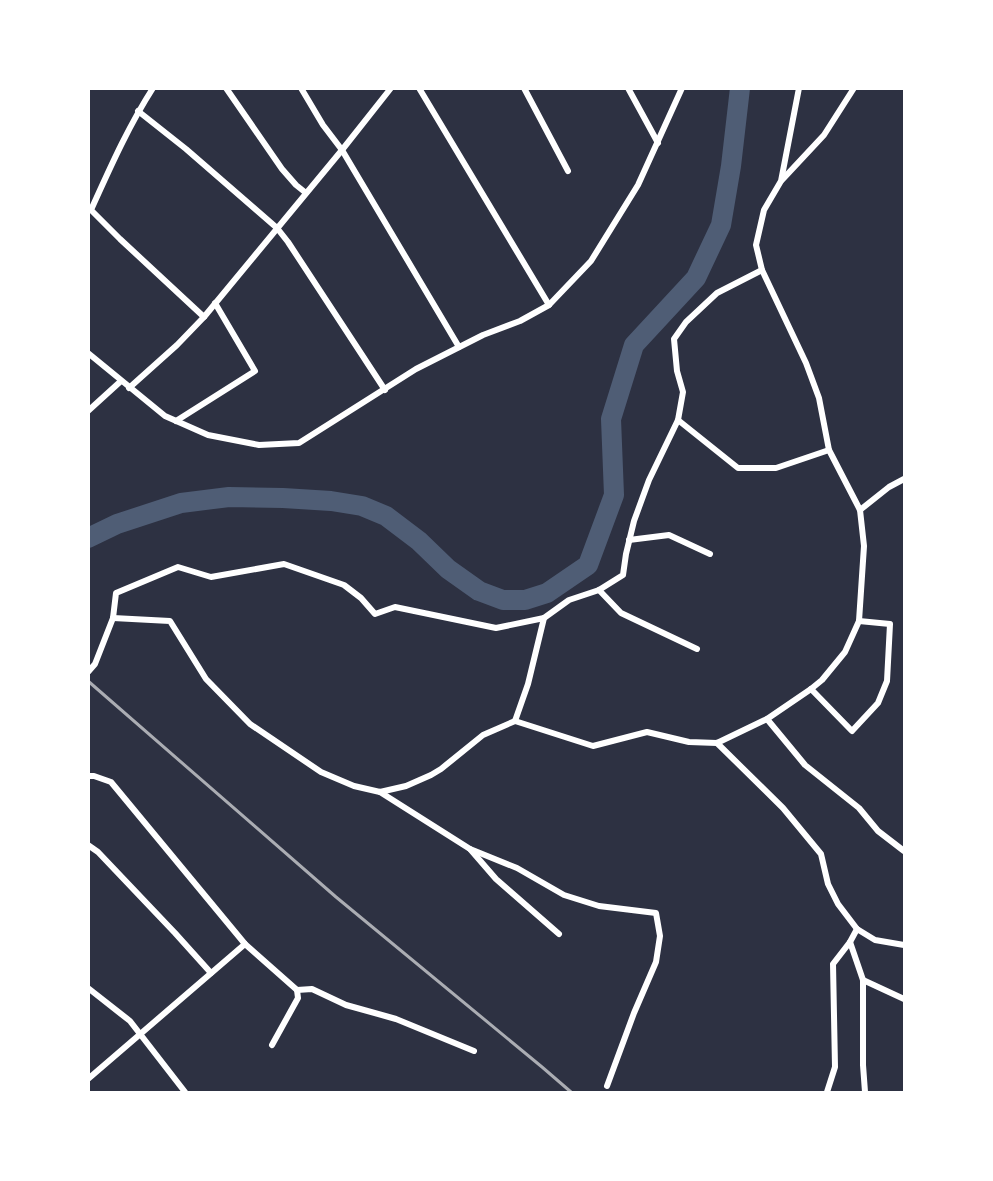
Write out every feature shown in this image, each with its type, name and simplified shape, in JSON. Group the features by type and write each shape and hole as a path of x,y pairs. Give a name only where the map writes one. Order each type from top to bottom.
{"street":[{"path":"153,88 138,111 91,210 204,317"},
{"path":"226,88 282,169 306,193"},
{"path":"302,88 323,125 342,150 459,347"},
{"path":"129,388 204,317 391,88"},
{"path":"419,88 549,305"},
{"path":"524,88 568,171"},
{"path":"628,88 658,143"},
{"path":"88,353 165,416 208,435 260,445 299,443 416,369 483,335 520,321 549,305 591,261 638,185 682,88"},
{"path":"781,181 799,88"},
{"path":"380,792 406,786 431,775 483,735 515,721 593,746 647,732 689,742 717,743 767,719 811,689 822,680 845,652 859,621 864,546 860,510 829,450 819,398 806,363 762,270 756,245 764,210 781,181 824,135 854,88"},
{"path":"138,111 186,149 277,228 384,390"},
{"path":"88,672 95,664 113,618 116,593 178,567 211,577 284,564 345,585 362,598 375,614 394,607 496,628 543,618 569,600 599,590 623,575 634,521 649,480 678,420 683,392 677,371 674,339 686,322 717,292 762,270"},
{"path":"176,421 255,371 215,303"},
{"path":"88,411 121,381"},
{"path":"678,420 738,468 776,468 829,450"},
{"path":"860,510 889,487 904,479"},
{"path":"629,540 669,535 710,554"},
{"path":"599,590 621,613 697,649"},
{"path":"113,618 170,621 206,679 250,724 321,772 354,786 380,792 470,849 517,868 564,895 599,906 656,913 660,936 657,962 634,1013 607,1086"},
{"path":"515,721 528,684 543,618"},
{"path":"811,689 852,731 878,703 887,681 890,624 859,621"},
{"path":"767,719 805,765 859,808 878,831 904,851"},
{"path":"717,743 783,808 821,854 828,884 838,904 857,929 875,940 904,945"},
{"path":"88,776 111,782 245,944 297,990 298,998 272,1045"},
{"path":"88,844 211,973"},
{"path":"470,849 495,879 559,934"},
{"path":"827,1092 835,1067 833,964 857,929"},
{"path":"849,942 863,980 863,1065 866,1092"},
{"path":"88,1079 245,944"},
{"path":"863,980 904,999"},
{"path":"88,988 130,1021 185,1092"},
{"path":"297,990 312,989 346,1005 396,1018 474,1051"}],"waterway":[{"path":"88,538 117,524 181,503 229,497 283,498 331,501 362,506 386,516 419,541 448,569 479,591 503,600 525,600 547,593 588,565 614,495 611,419 634,345 696,278 721,225 731,166 740,88"}],"railway":[{"path":"88,681 336,897 571,1092"}]}
